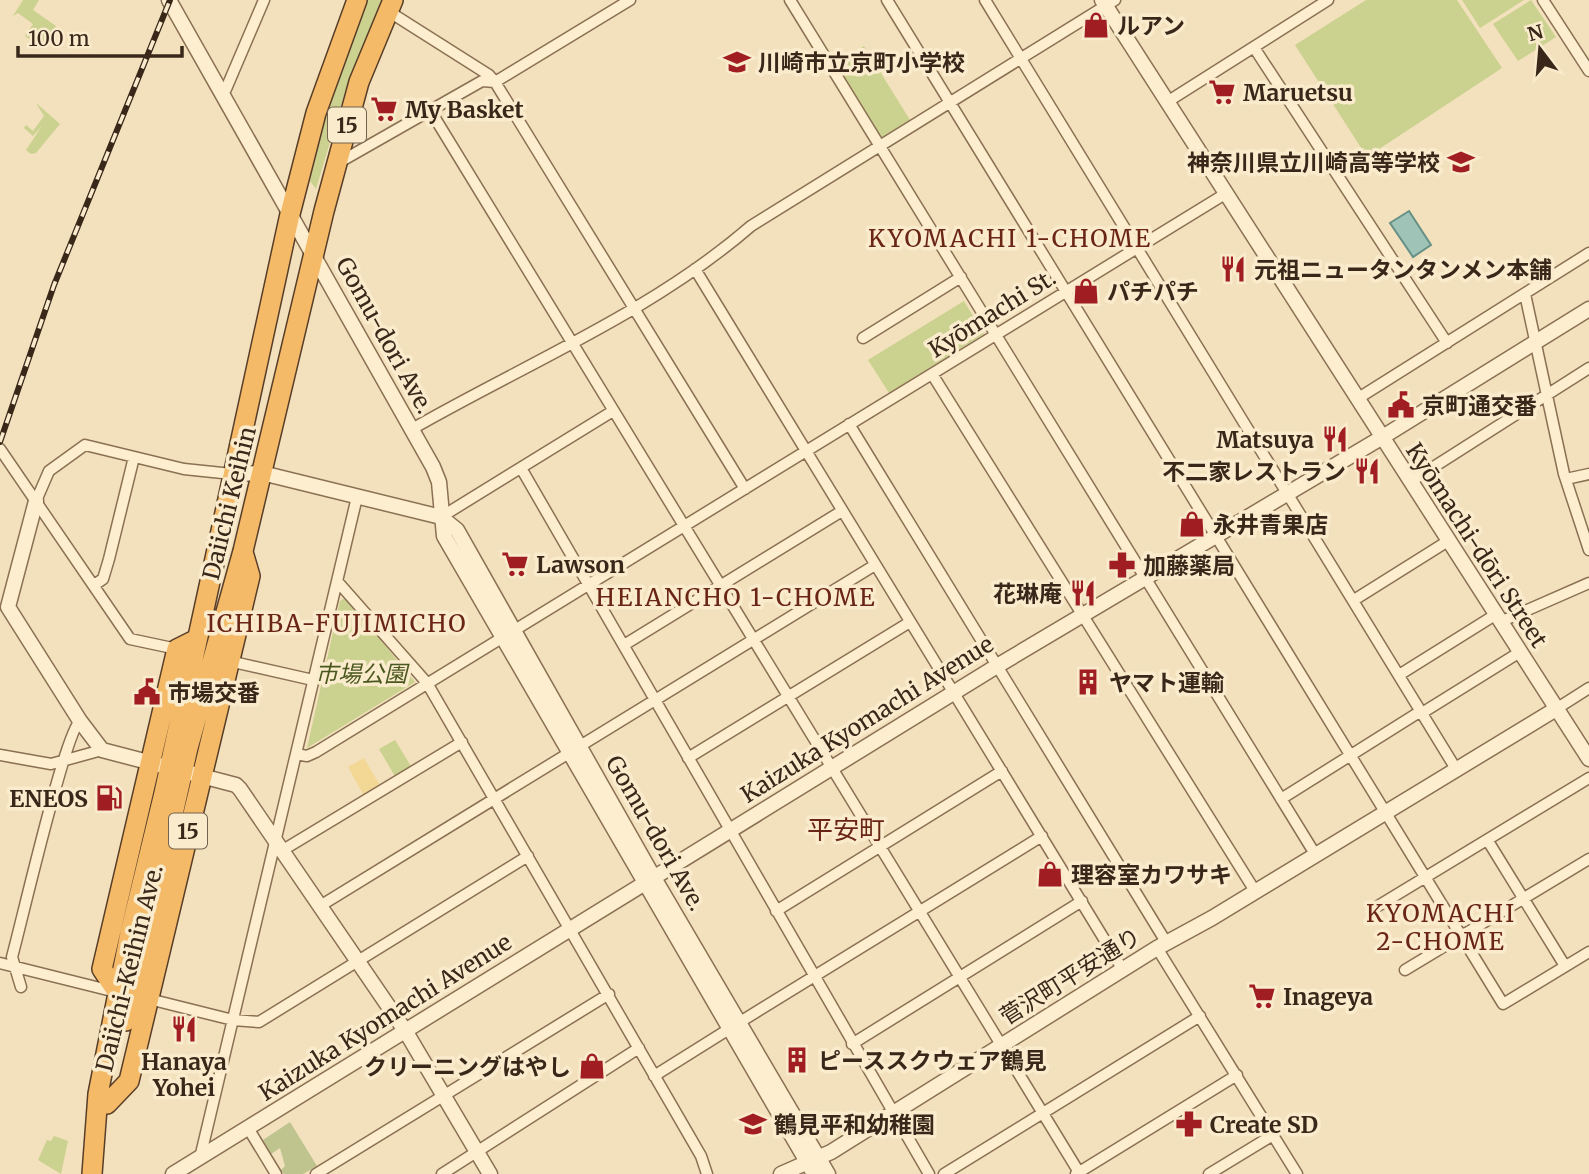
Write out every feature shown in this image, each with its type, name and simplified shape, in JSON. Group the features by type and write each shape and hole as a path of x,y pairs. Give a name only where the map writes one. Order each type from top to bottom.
{"highway":[{"name":"Daiichi Keihin","path":"96,1144 107,1104 176,770 197,639 290,214 316,113 357,0"},
{"name":"Daiichi Keihin","path":"176,770 243,551 336,164 359,82 391,6"},
{"name":"Daiichi-Keihin Ave.","path":"118,993 102,969 176,770 229,661 250,576 243,551"},
{"path":"177,649 197,639"},
{"name":"Daiichi-Keihin Ave.","path":"107,1104 129,1081 149,999 176,770 177,649"},
{"name":"Daiichi Keihin","path":"92,1174 98,1094 118,993"}],"street":[{"path":"221,93 226,89 264,0"},
{"path":"790,0 1315,854"},
{"path":"887,0 1503,1004 1589,952"},
{"path":"985,0 1289,492 1456,769"},
{"path":"1167,102 1255,49 1328,0"},
{"path":"1543,0 1589,71"},
{"name":"Gomu-dori Ave.","path":"173,2 221,93 412,429 439,482 441,517 457,530 509,634 814,1166 828,1174"},
{"path":"336,164 482,81 495,82 623,2"},
{"path":"412,429 634,307 723,250 751,226 1022,60 1107,2"},
{"name":"Kyōmachi-dōri Street","path":"1107,2 1224,194 1589,759"},
{"path":"391,6 489,75 495,82 745,489"},
{"path":"1255,49 1447,343"},
{"path":"430,110 1044,1112 1078,1173 1237,1075"},
{"name":"Kyōmachi St.","path":"296,754 307,756 316,752 1224,194"},
{"path":"1357,399 1589,253"},
{"path":"695,269 1123,970"},
{"path":"863,338 961,277"},
{"path":"1525,294 1566,479 1589,550"},
{"name":"Kaizuka Kyomachi Avenue","path":"173,1174 954,692 1381,438 1589,309"},
{"path":"1410,482 1589,368"},
{"path":"932,374 1255,891"},
{"path":"102,750 80,721 8,607 5,597 36,501 49,471 85,445 184,469 232,474 262,473 441,517 613,411"},
{"path":"849,424 997,666 1162,945 1200,1016 1297,1174"},
{"path":"0,449 131,639 177,649"},
{"path":"94,585 103,579 134,457"},
{"path":"522,468 813,977 929,1174"},
{"path":"1566,479 1589,474"},
{"path":"201,1158 233,1020 280,845 296,754 357,497"},
{"path":"624,645 842,511"},
{"path":"1354,600 1448,541"},
{"path":"320,906 875,565"},
{"path":"337,581 427,683 701,1156 707,1174"},
{"path":"1399,675 1497,618 1589,583"},
{"path":"688,758 910,622"},
{"path":"1281,799 1520,652"},
{"path":"229,661 313,680"},
{"path":"1556,709 1589,688"},
{"name":"菅沢町平安通り","path":"781,1174 814,1166 1162,945 1556,709"},
{"path":"21,987 12,957 73,726 80,721"},
{"path":"280,845 462,742"},
{"path":"0,755 51,764 102,750 236,785 280,845 406,1032 490,1174"},
{"path":"776,911 1002,771"},
{"path":"1373,909 1589,778"},
{"path":"654,1076 1042,836"},
{"path":"1488,841 1565,967"},
{"path":"149,999 233,1020 259,1022 528,856"},
{"path":"1405,970 1589,859"},
{"path":"852,1044 1082,901"},
{"path":"0,963 118,993"},
{"path":"316,1174 609,995"},
{"path":"943,1174 1200,1016"},
{"path":"442,1174 639,1048"},
{"path":"248,1128 276,1174"},
{"path":"1209,1174 1273,1135"}],"green space":[{"path":"23,0 39,0 33,10 56,26 40,47 25,36 33,24 18,13 13,16"},
{"path":"368,0 384,0 345,92 316,189 310,181 328,112 341,66"},
{"path":"1366,0 1457,0 1502,68 1367,157 1295,45"},
{"path":"1462,0 1524,0 1480,28"},
{"path":"1531,0 1556,37 1518,61 1493,24"},
{"path":"864,46 910,120 882,138 836,64"},
{"path":"36,103 60,124 36,153 31,154 26,150 42,126 33,136 24,128 26,125 33,131 44,116"},
{"path":"964,301 984,334 889,393 868,360"},
{"name":"市場公園","path":"347,599 415,682 307,748 340,601"},
{"path":"395,740 412,768 396,778 379,749"},
{"path":"290,1122 317,1166 303,1174 284,1174 281,1170 285,1166 280,1148 271,1154 263,1140"},
{"path":"54,1136 68,1141 61,1174 38,1160 47,1140 51,1141"}],"sand":[{"path":"364,758 381,787 364,796 348,767"}],"water":[{"path":"1409,211 1431,245 1413,257 1390,223"}],"railway":[{"path":"0,442 54,285 170,0"}],"place":[{"name":"ルアン","path":"1096,25"},
{"name":"川崎市立京町小学校","path":"737,62"},
{"name":"Maruetsu","path":"1222,92"},
{"name":"My Basket","path":"384,109"},
{"name":"神奈川県立川崎高等学校","path":"1461,162"},
{"name":"元祖ニュータンタンメン本舗","path":"1233,269"},
{"name":"パチパチ","path":"1086,291"},
{"name":"京町通交番","path":"1401,405"},
{"name":"Matsuya","path":"1335,439"},
{"name":"不二家レストラン","path":"1367,471"},
{"name":"永井青果店","path":"1192,524"},
{"name":"Lawson","path":"515,564"},
{"name":"加藤薬局","path":"1122,565"},
{"name":"花琳庵","path":"1083,593"},
{"name":"ヤマト運輸","path":"1088,682"},
{"name":"市場交番","path":"147,692"},
{"name":"ENEOS","path":"109,798"},
{"name":"理容室カワサキ","path":"1050,874"},
{"name":"Inageya","path":"1262,996"},
{"name":"Hanaya Yohei","path":"184,1029"},
{"name":"ピーススクウェア鶴見","path":"797,1060"},
{"name":"クリーニングはやし","path":"592,1066"},
{"name":"鶴見平和幼稚園","path":"753,1124"},
{"name":"Create SD","path":"1189,1124"}],"district":[{"name":"KYOMACHI 1-CHOME","path":"1010,238"},
{"name":"HEIANCHO 1-CHOME","path":"736,597"},
{"name":"ICHIBA-FUJIMICHO","path":"337,623"},
{"name":"平安町","path":"846,829"},
{"name":"KYOMACHI 2-CHOME","path":"1441,927"}]}
